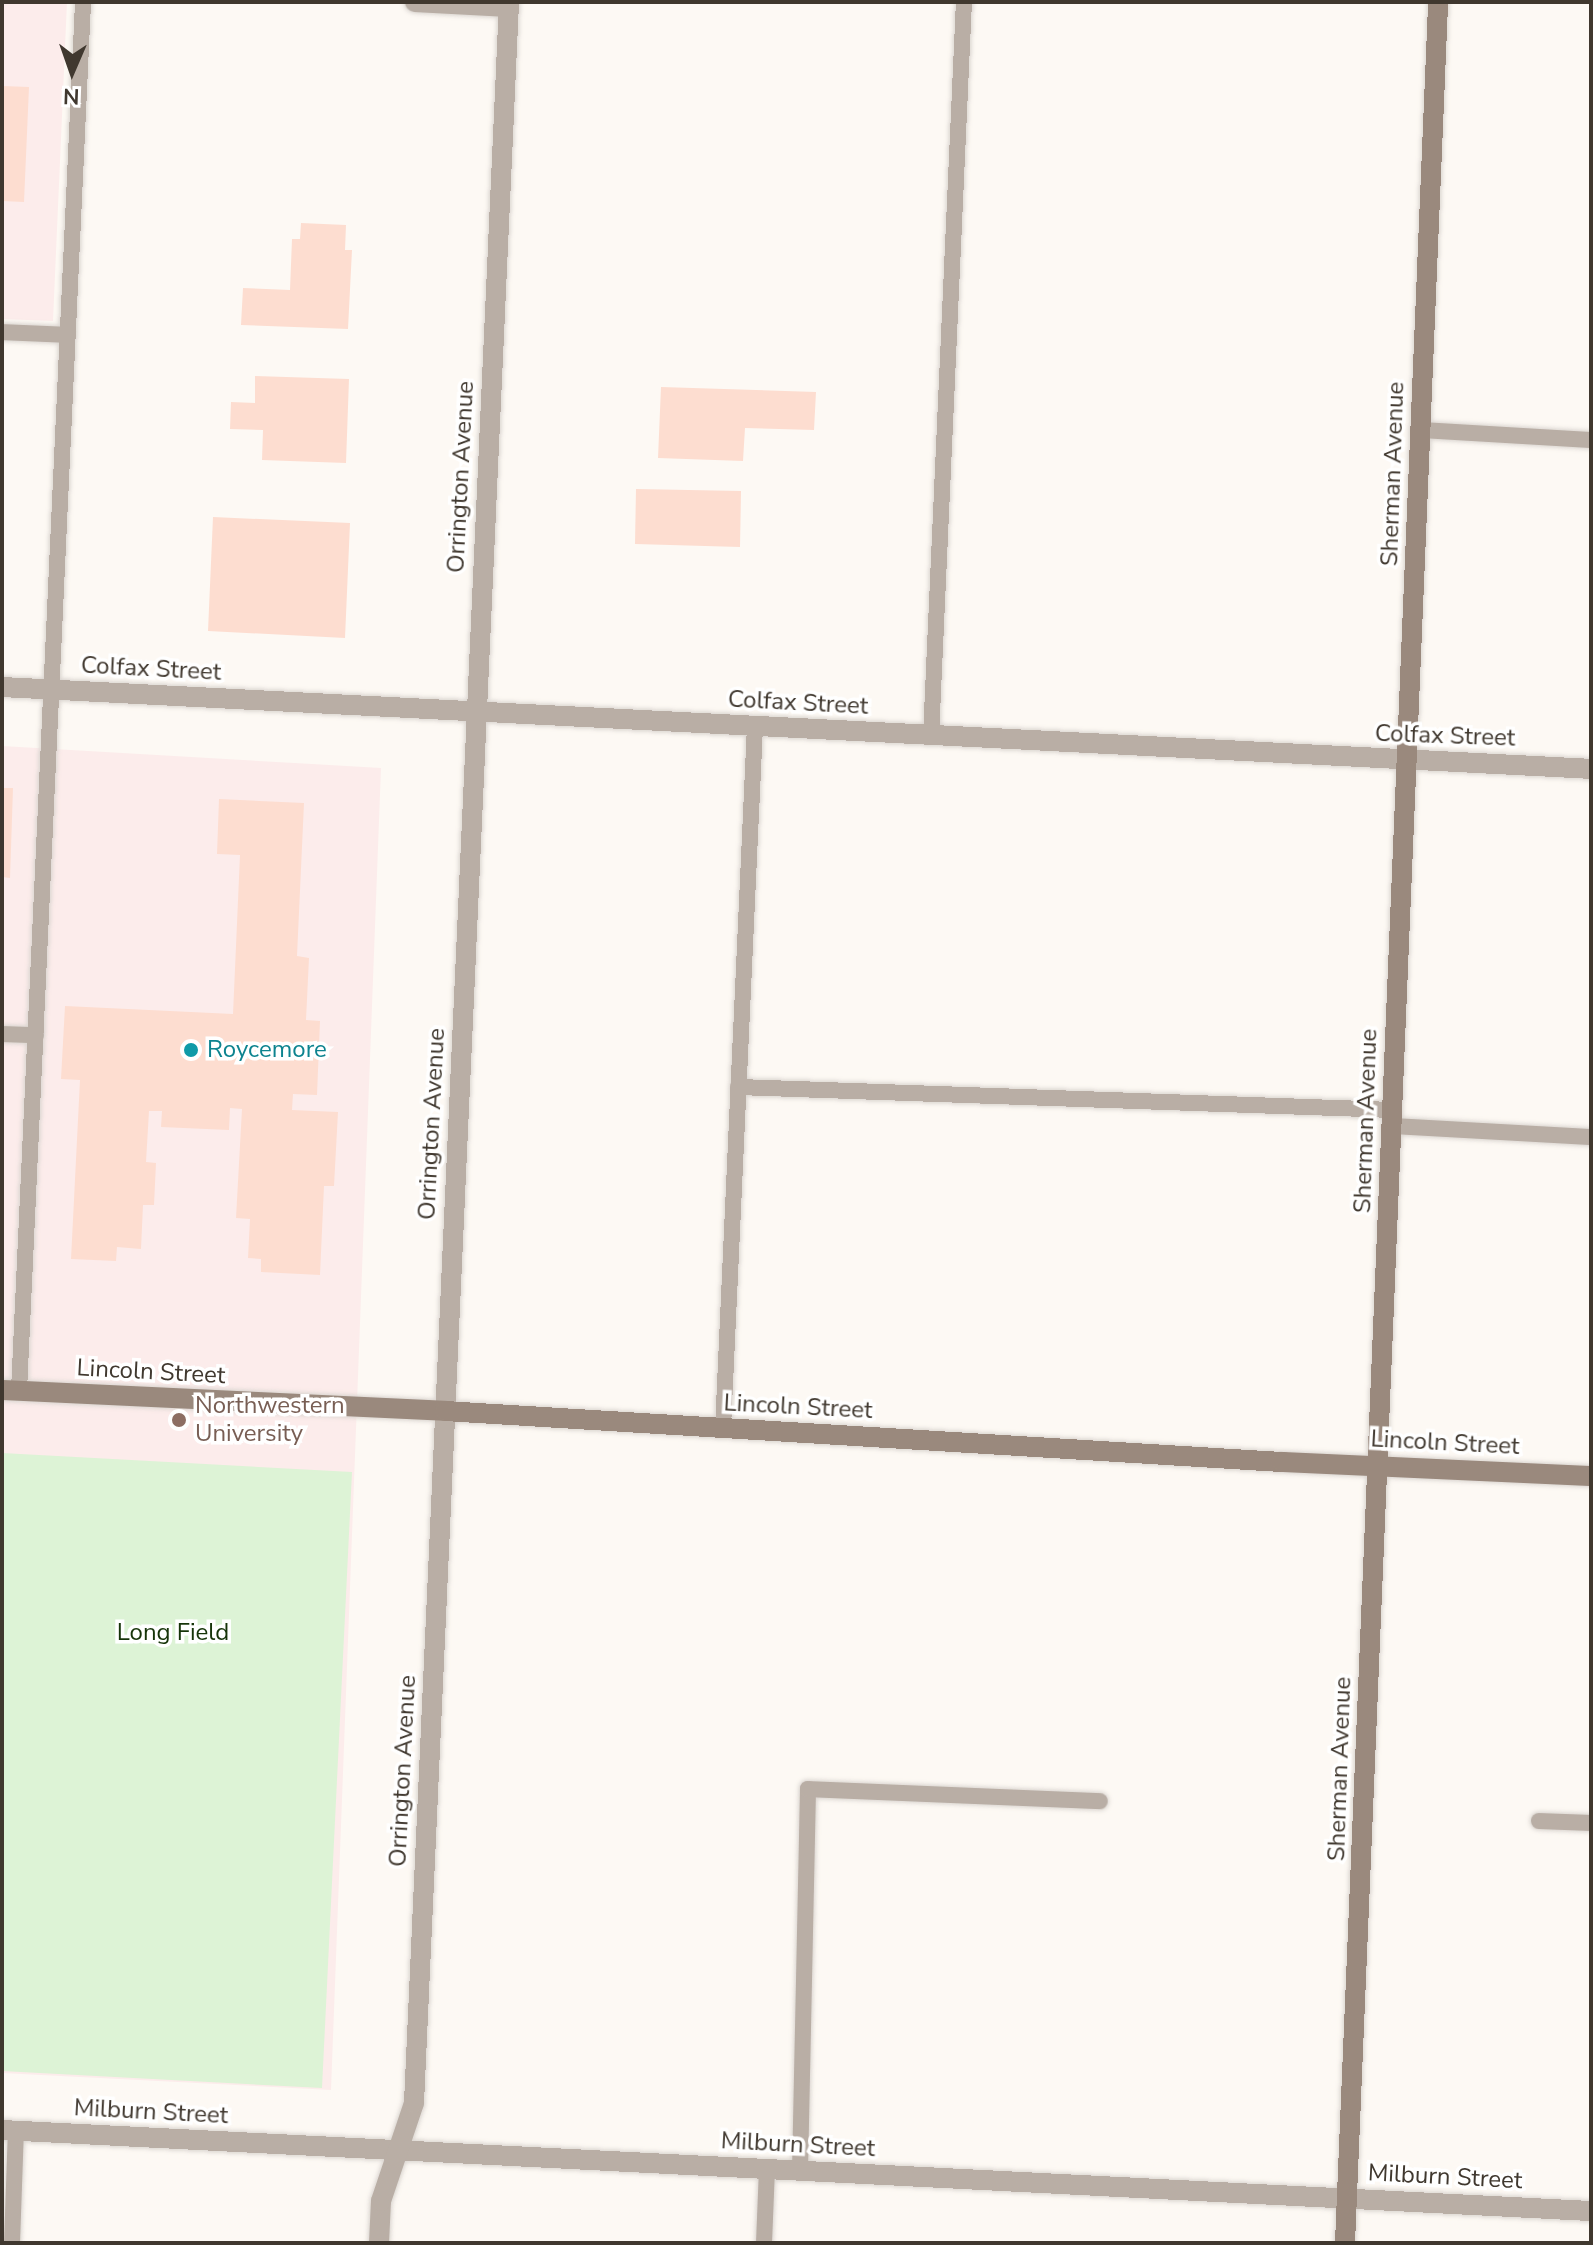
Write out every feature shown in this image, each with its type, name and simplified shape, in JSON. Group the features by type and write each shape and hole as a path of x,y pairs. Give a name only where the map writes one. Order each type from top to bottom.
{"street":[{"path":"415,2 509,4"},
{"name":"Sherman Avenue","path":"1345,2243 1438,2"},
{"name":"Orrington Avenue","path":"379,2243 381,2201 414,2103 509,4"},
{"name":"Colfax Street","path":"2,687 1591,769"},
{"name":"Lincoln Street","path":"10,1391 445,1411 1591,1476"},
{"name":"Milburn Street","path":"9,2131 1591,2211"}],"lane":[{"path":"10,1391 36,1035 83,2"},
{"path":"931,736 964,2"},
{"path":"2,332 68,335"},
{"path":"1421,430 1591,440"},
{"path":"723,1428 755,726"},
{"path":"2,1034 36,1035"},
{"path":"738,1087 1392,1118 1591,1137"},
{"path":"800,2171 808,1789 1100,1801"},
{"path":"1539,1821 1591,1823"},
{"path":"9,2131 12,2243"},
{"path":"764,2243 767,2169"}],"shaded area":[{"path":"2,2 67,2 53,321 2,319"},
{"name":"Northwestern University","path":"2,746 381,768 331,2090 2,2073"}],"green space":[{"name":"Long Field","path":"2,1453 352,1472 322,2088 2,2071"}],"building":[{"path":"2,86 29,87 24,202 2,201"},
{"path":"301,223 346,225 345,250 352,250 348,329 241,325 243,288 290,290 292,239 300,239"},
{"path":"255,376 349,379 346,463 262,460 263,430 230,429 231,402 255,403"},
{"path":"661,387 816,392 814,430 745,428 743,461 658,458"},
{"path":"636,489 741,491 740,547 635,544"},
{"path":"213,517 350,523 345,638 208,631"},
{"path":"2,788 13,788 10,878 2,877"},
{"name":"Roycemore","path":"219,799 304,803 297,956 309,958 306,1020 320,1021 317,1095 293,1094 292,1110 338,1112 334,1186 324,1186 320,1275 261,1272 261,1259 248,1258 250,1219 236,1218 242,1109 230,1108 229,1130 161,1127 162,1111 149,1111 146,1162 156,1163 154,1205 143,1205 141,1249 117,1247 116,1261 71,1259 80,1080 61,1079 65,1006 233,1014 240,855 217,854"}],"place":[{"name":"Roycemore","path":"191,1050"},
{"name":"Northwestern University","path":"179,1420"}]}
